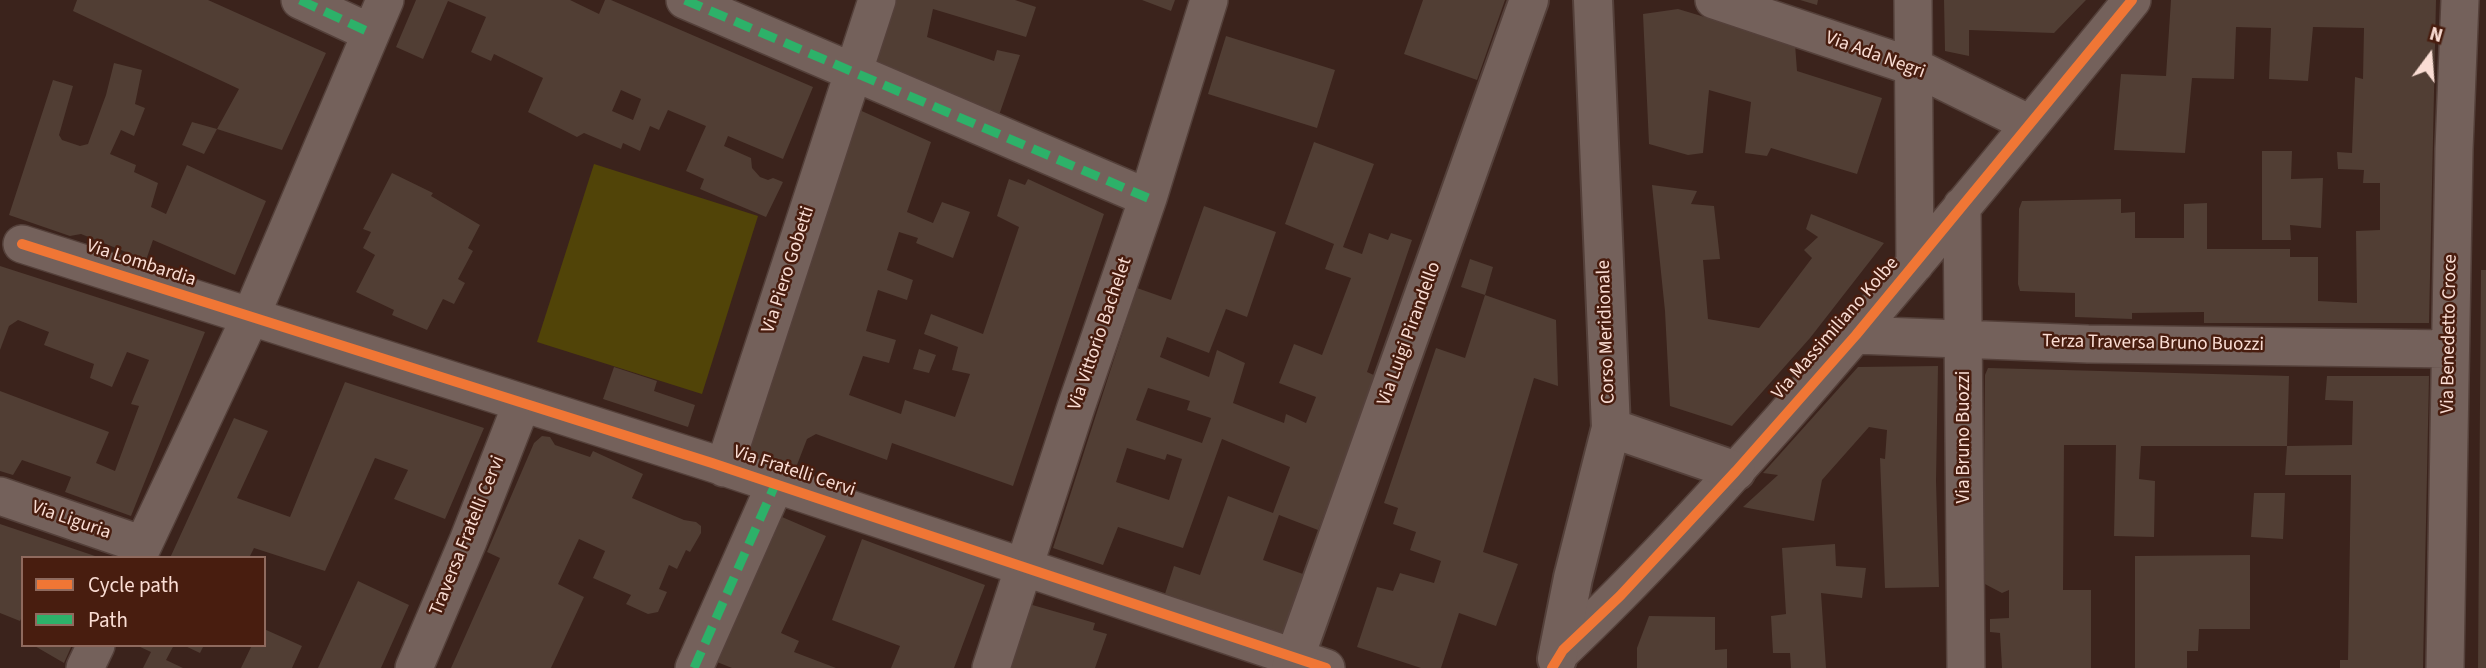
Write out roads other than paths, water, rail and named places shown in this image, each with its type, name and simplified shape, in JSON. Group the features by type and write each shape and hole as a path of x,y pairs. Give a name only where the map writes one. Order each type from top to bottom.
{"street":[{"path":"140,551 250,318 378,16 300,0"},
{"path":"685,0 1148,198"},
{"name":"Via Piero Gobetti","path":"723,467 877,0"},
{"name":"Via Vittorio Bachelet","path":"991,668 1148,198 1209,0"},
{"name":"Via Luigi Pirandello","path":"1304,665 1529,0"},
{"name":"Corso Meridionale","path":"1557,659 1573,578 1611,428 1592,0"},
{"name":"Via Ada Negri","path":"1714,0 1914,67 2030,124"},
{"path":"1913,0 1915,264"},
{"name":"Via Massimiliano Kolbe","path":"1557,659 1620,596 1736,471 1856,335 2132,0"},
{"name":"Via Benedetto Croce","path":"2445,668 2450,349 2460,0"},
{"name":"Via Bruno Buozzi","path":"1962,206 1966,668"},
{"name":"Via Lombardia","path":"22,244 250,318"},
{"name":"Via Fratelli Cervi","path":"250,318 1026,566 1304,665"},
{"name":"Terza Traversa Bruno Buozzi","path":"1856,335 2088,344 2450,349"},
{"name":"Traversa Fratelli Cervi","path":"414,668 522,403"},
{"path":"1611,428 1736,471"},
{"name":"Via Fratelli Cervi","path":"694,668 775,485"},
{"name":"Via Liguria","path":"0,496 140,551"},
{"path":"85,668 95,647"}]}
